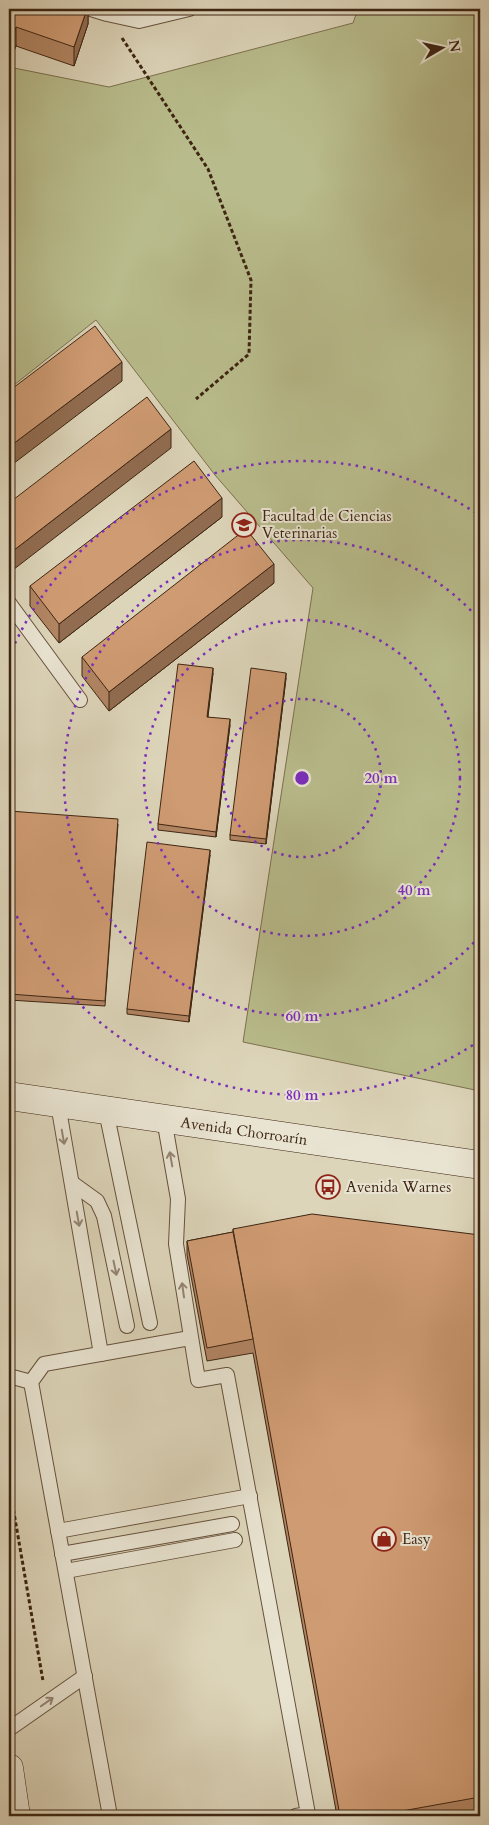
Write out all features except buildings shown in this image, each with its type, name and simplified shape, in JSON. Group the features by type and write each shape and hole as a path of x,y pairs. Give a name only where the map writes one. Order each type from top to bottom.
{"main road":[{"name":"Avenida Chorroarín","path":"9,1096 480,1166"},
{"path":"9,1768 16,1816"}],"lane":[{"path":"91,9 139,21 189,9"},
{"path":"9,603 80,700"},
{"path":"58,1104 100,1354"},
{"path":"106,1111 150,1323"},
{"path":"164,1119 178,1199 176,1244 190,1338 198,1380 227,1375 308,1814 296,1816"},
{"path":"72,1183 97,1201 104,1216 127,1326"},
{"path":"110,1816 31,1382 44,1364 190,1338"},
{"path":"9,1376 31,1382"},
{"path":"58,1531 250,1496"},
{"path":"62,1554 232,1524"},
{"path":"66,1571 234,1540"},
{"path":"9,1729 85,1676"}],"path":[{"path":"107,14 208,169 250,280 249,354 196,399"},
{"path":"9,1484 47,1702"}],"green space":[{"name":"Facultad de Ciencias Veterinarias","path":"358,9 480,9 480,1091 243,1042 313,588 215,475 96,320 9,389 9,67 109,87 353,23"}],"place":[{"name":"Facultad de Ciencias Veterinarias","path":"244,525"},
{"name":"Avenida Warnes","path":"328,1187"},
{"name":"Easy","path":"384,1539"}]}
